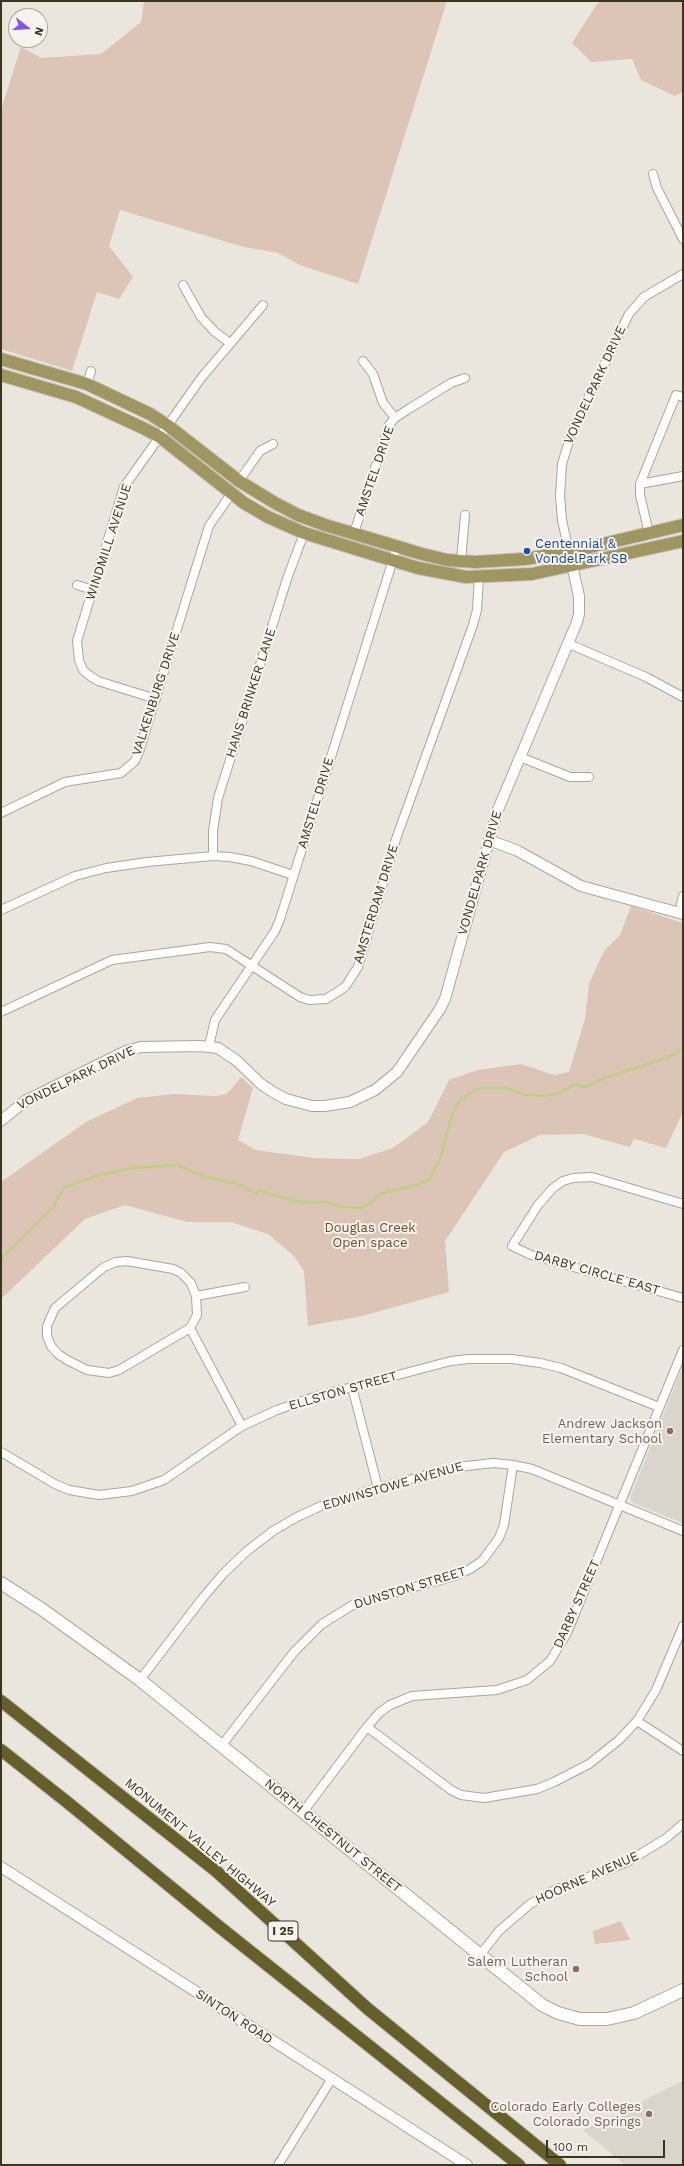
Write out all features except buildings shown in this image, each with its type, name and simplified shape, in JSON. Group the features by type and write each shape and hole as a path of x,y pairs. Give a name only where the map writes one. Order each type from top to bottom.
{"highway":[{"name":"MONUMENT VALLEY HIGHWAY","path":"1,1701 216,1871 368,2009 560,2165"},
{"name":"I 25","path":"1,1750 68,1802 222,1929 519,2165"}],"main road":[{"path":"1,359 87,384 150,414 167,425 239,481 275,504 298,515 325,525 422,554 461,561 491,562 569,552 683,525"},
{"path":"1,375 76,397 120,415 160,437 231,494 268,517 304,533 392,560 446,574 479,577 532,574 683,541"},
{"name":"NORTH CHESTNUT STREET","path":"1,1583 43,1610 140,1680 542,2005 558,2013 580,2019 598,2020 620,2018 683,1990"}],"street":[{"path":"653,174 657,188 683,239"},
{"name":"VONDELPARK DRIVE","path":"1,1120 20,1103 133,1048 209,1046 227,1052 261,1084 286,1100 312,1106 325,1106 350,1102 375,1090 387,1082 404,1063 440,1010 445,999 497,812 569,644 579,614 579,596 562,520 560,496 562,464 572,431 629,314 651,292 683,274"},
{"path":"183,285 205,321 230,343"},
{"name":"WINDMILL AVENUE","path":"156,699 98,681 83,670 78,656 77,641 124,486 167,425 230,343 263,305"},
{"path":"363,361 374,374 383,403 395,418"},
{"path":"87,384 91,370"},
{"name":"AMSTEL DRIVE","path":"354,533 386,432 395,418 451,383 465,378"},
{"path":"649,533 640,495 640,484 676,395 683,397"},
{"path":"239,481 260,451 273,444"},
{"path":"640,484 683,476"},
{"name":"VALKENBURG DRIVE","path":"1,813 65,782 114,775 129,767 139,752 209,526 231,494"},
{"path":"461,561 465,515"},
{"name":"HANS BRINKER LANE","path":"213,856 214,824 218,798 287,579 304,533"},
{"name":"AMSTEL DRIVE","path":"209,1046 215,1020 275,931 397,547"},
{"name":"AMSTERDAM DRIVE","path":"1,1012 98,965 126,956 218,947 226,949 300,997 318,1001 326,999 345,987 358,967 396,839 473,625 477,610 479,577"},
{"path":"77,585 93,590"},
{"path":"569,644 636,672 683,697"},
{"path":"520,757 570,777 589,777"},
{"path":"489,840 518,851 581,886 681,913 683,896"},
{"path":"1,910 64,880 87,872 140,863 213,856 250,861 293,875"},
{"name":"DARBY CIRCLE EAST","path":"683,1204 592,1177 573,1178 563,1181 553,1188 538,1205 512,1246 531,1255 683,1298"},
{"path":"127,1261 174,1269 187,1277 196,1296 197,1315 190,1328 119,1370 109,1373 87,1370 67,1360 58,1354 51,1346 47,1336 47,1326 56,1308 104,1267 116,1262 127,1261"},
{"path":"196,1296 245,1287"},
{"path":"190,1328 242,1426"},
{"name":"DARBY STREET","path":"303,1812 378,1713 401,1699 412,1696 497,1690 527,1680 540,1671 557,1651 567,1633 683,1350"},
{"name":"ELLSTON STREET","path":"1,1452 68,1490 99,1495 114,1495 149,1486 164,1480 242,1426 277,1410 314,1396 451,1361 468,1359 512,1359 561,1368 659,1407"},
{"path":"352,1387 378,1488"},
{"name":"EDWINSTOWE AVENUE","path":"140,1680 205,1595 223,1574 247,1551 273,1531 297,1517 321,1506 378,1488 469,1465 494,1463 513,1465 532,1469 683,1531"},
{"name":"DUNSTON STREET","path":"222,1745 294,1652 322,1624 356,1603 455,1576 482,1561 499,1538 504,1525 513,1465"},
{"path":"367,1727 451,1790 466,1796 484,1798 537,1789 570,1775 604,1753 636,1721 656,1690 683,1626"},
{"path":"636,1721 683,1751"},
{"name":"HOORNE AVENUE","path":"480,1956 499,1931 530,1904 555,1890 626,1862 665,1839 683,1824"},
{"name":"SINTON ROAD","path":"1,1867 331,2080 467,2165"},
{"path":"278,2165 331,2080"}],"shaded area":[{"name":"Andrew Jackson Elementary School","path":"683,1366 683,1523 633,1503 630,1498"},
{"name":"Colorado Early Colleges Colorado Springs","path":"683,2081 683,2165 625,2165 583,2130"}],"green space":[{"path":"144,1 447,1 358,284 300,265 278,253 244,247 120,210 109,246 133,277 119,299 97,292 72,371 1,349 1,110 21,48 41,58 101,54 141,22"},
{"path":"602,1 683,1 683,92 675,96 641,80 632,59 591,62 572,43 597,4"},
{"name":"Douglas Creek Open space","path":"631,906 683,923 683,1112 666,1148 634,1139 630,1147 583,1134 540,1135 504,1152 445,1241 449,1292 362,1316 308,1326 304,1271 294,1256 268,1234 231,1222 187,1222 125,1205 85,1219 1,1299 1,1182 86,1122 137,1098 174,1094 216,1096 227,1094 241,1077 253,1088 238,1140 256,1150 314,1158 359,1159 393,1148 428,1122 449,1080 478,1070 521,1064 554,1075 569,1072 585,1019 589,984 604,951 620,935"},
{"path":"621,1921 630,1940 595,1944 593,1931"}],"waterway":[{"path":"1,1259 54,1206 59,1195 65,1188 95,1176 132,1168 177,1165 204,1176 241,1185 254,1193 261,1191 291,1200 310,1203 326,1202 341,1207 360,1208 368,1205 378,1196 387,1191 411,1187 430,1179 440,1159 453,1112 459,1101 481,1088 506,1088 526,1095 544,1096 559,1093 576,1084 584,1087 607,1077 667,1058 683,1049"}],"place":[{"name":"Centennial & VondelPark SB","path":"527,551"},
{"name":"Andrew Jackson Elementary School","path":"670,1431"},
{"name":"Salem Lutheran School","path":"576,1969"},
{"name":"Colorado Early Colleges Colorado Springs","path":"649,2114"}]}
